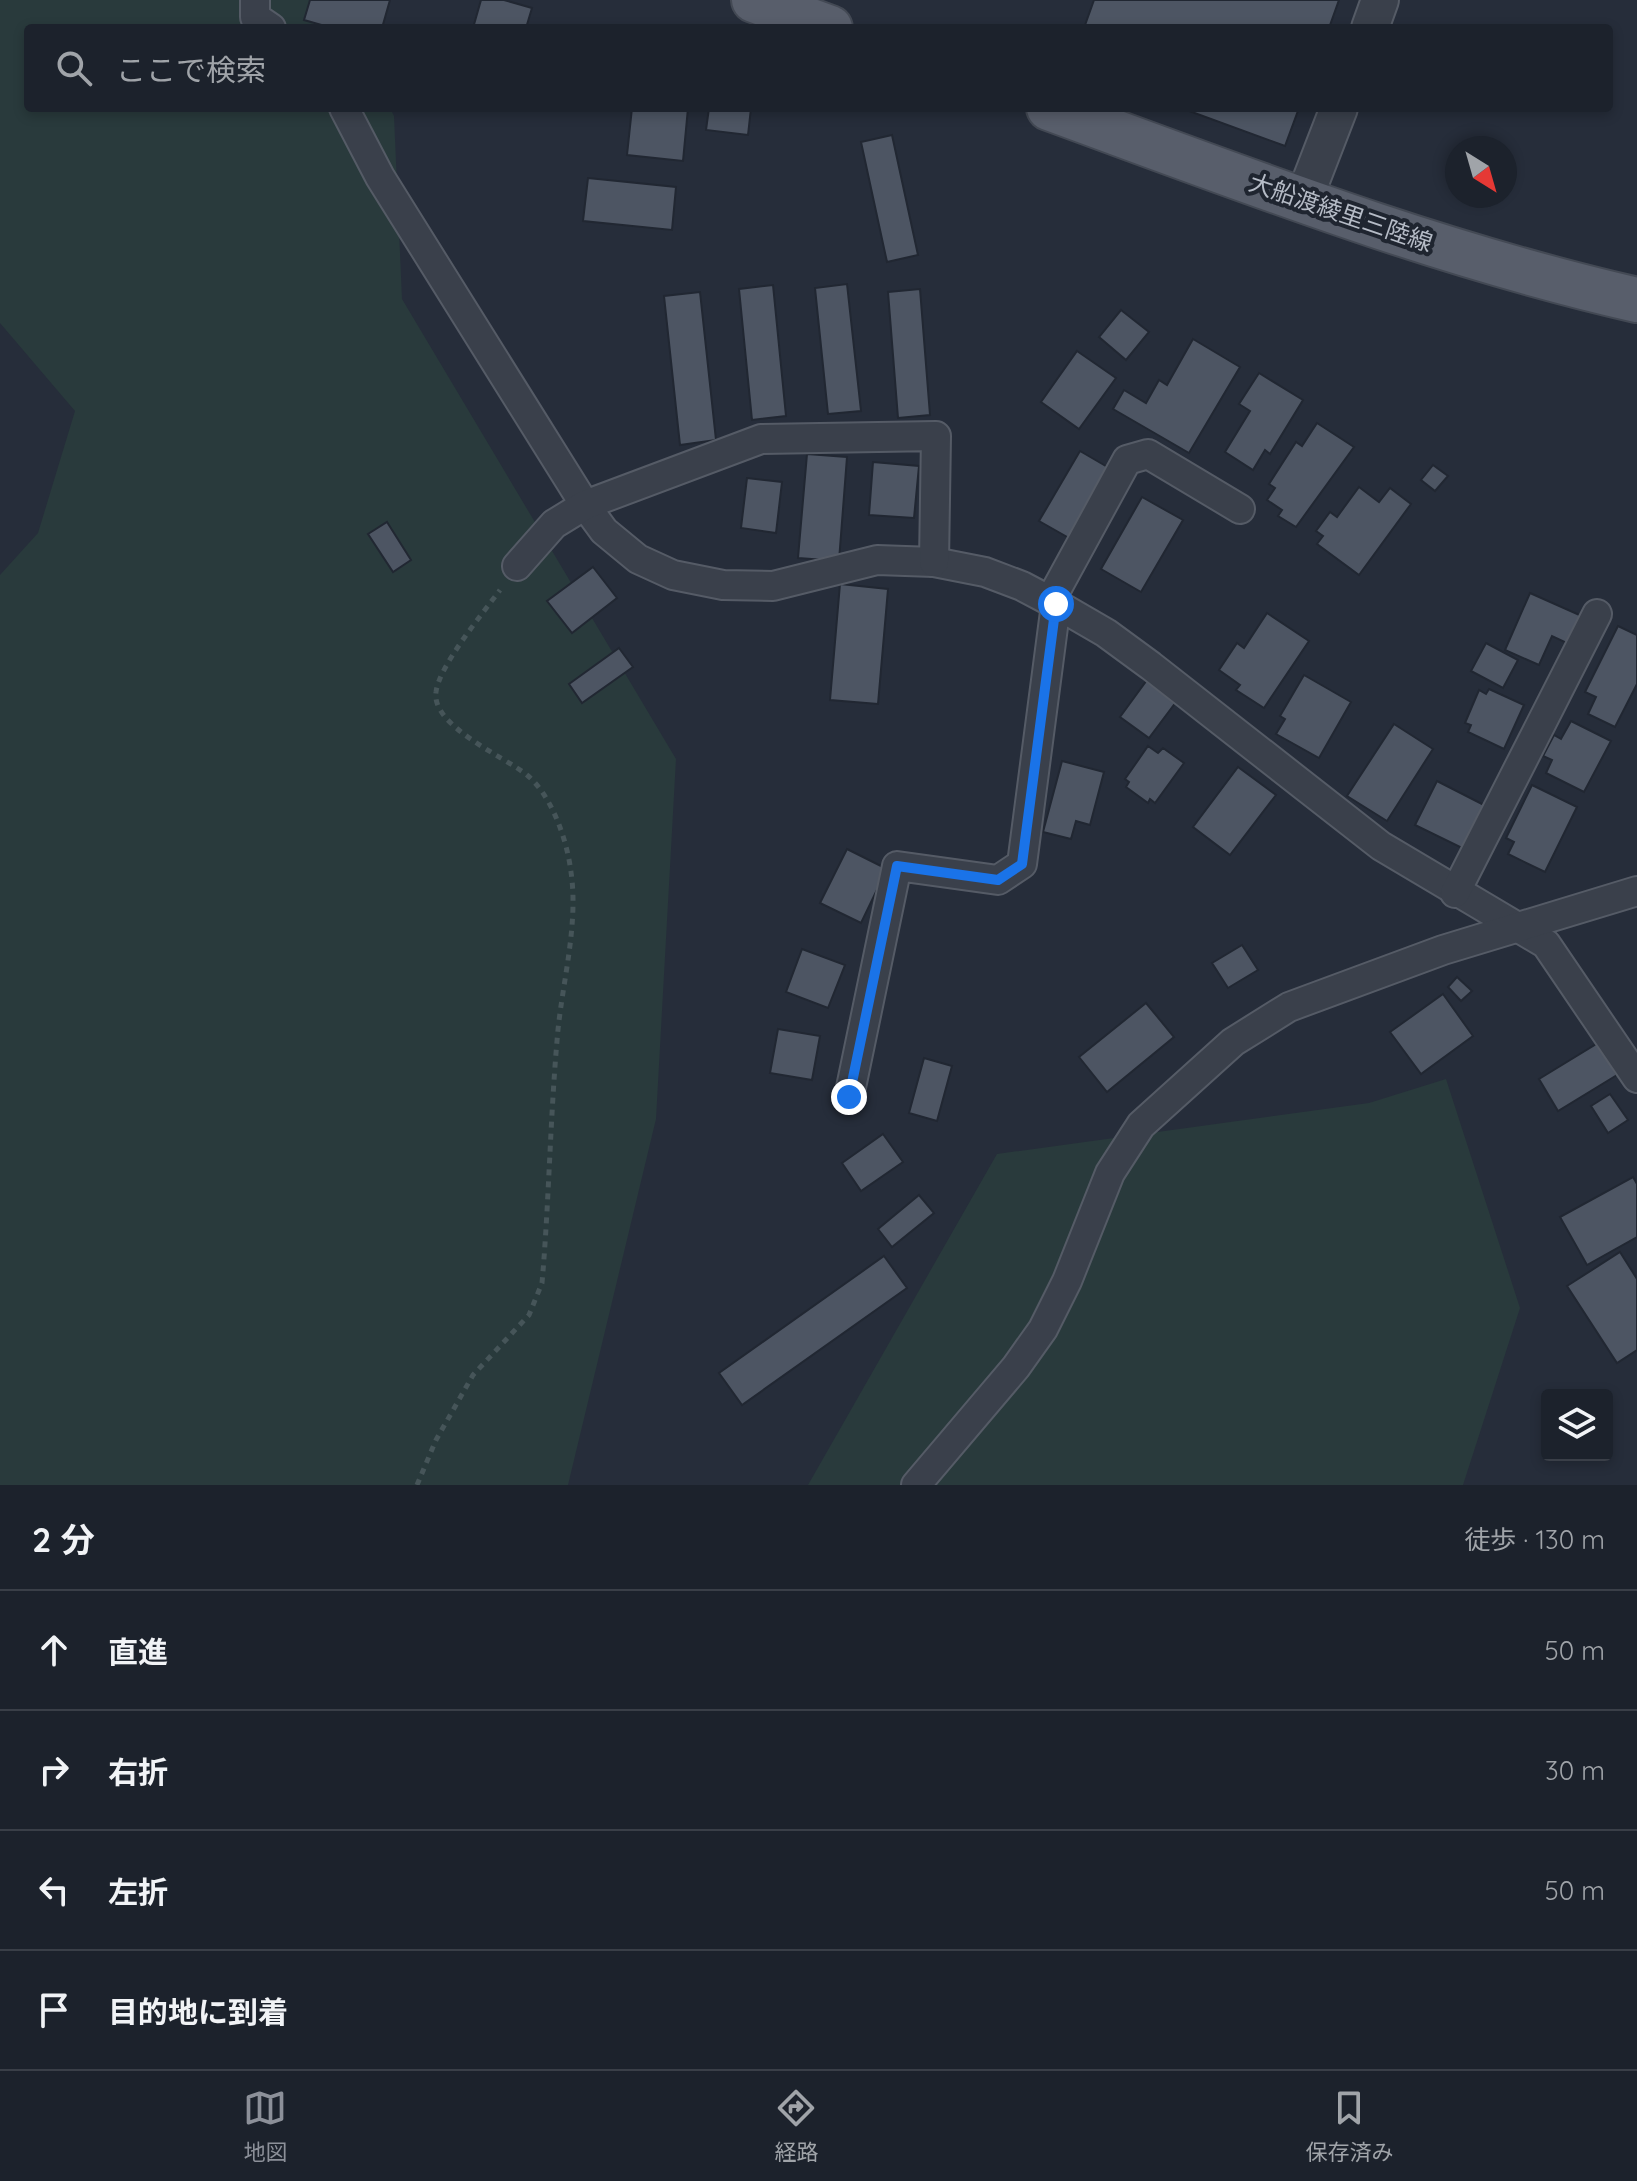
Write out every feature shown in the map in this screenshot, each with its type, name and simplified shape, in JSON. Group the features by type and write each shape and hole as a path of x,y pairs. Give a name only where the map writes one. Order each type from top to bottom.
{"main road":[{"path":"754,0 819,24"},
{"name":"大船渡綾里三陸線","path":"1060,112 1303,201 1527,275 1637,300"}],"street":[{"path":"255,0 255,17 265,24"},
{"path":"1371,24 1380,0"},
{"path":"346,112 380,177 585,505 604,531 638,559 673,575 723,585 773,586 877,560 934,562 985,572 1053,602 1106,633 1381,846 1455,893 1546,944 1637,1078"},
{"path":"1303,201 1337,112"},
{"path":"517,566 554,524 585,505 761,439 936,436 934,562"},
{"path":"849,1097 897,866 998,880 1022,864 1053,602 1127,460 1148,454 1240,509"},
{"path":"1455,893 1597,614"},
{"path":"916,1485 1016,1367 1043,1329 1067,1281 1110,1173 1141,1125 1233,1042 1289,1007 1443,950 1637,891"}],"path":[{"path":"417,1485 436,1440 473,1375 529,1315 542,1283 557,1041 573,901 571,872 563,834 536,786 528,776 448,719 437,706 436,691 458,648 517,566"}],"shaded area":[{"path":"0,0 333,0 346,24 24,24 24,112 392,112 402,299 676,759 656,1119 568,1485 0,1485 0,575 38,533 75,411 0,323"},
{"path":"1446,1079 1520,1308 1463,1485 808,1485 997,1154 1369,1103"}],"building":[{"path":"310,0 390,0 383,24 318,24 304,20"},
{"path":"481,0 504,0 532,8 527,24 474,24"},
{"path":"1094,0 1339,0 1330,24 1085,24"},
{"path":"632,112 688,112 683,161 627,155"},
{"path":"708,112 751,112 748,135 706,130"},
{"path":"1192,112 1298,112 1285,146"},
{"path":"892,135 918,255 887,262 861,142"},
{"path":"588,178 676,187 672,230 583,221"},
{"path":"847,284 861,411 828,414 815,288"},
{"path":"773,285 786,416 752,420 739,289"},
{"path":"920,289 930,415 898,418 888,292"},
{"path":"700,292 716,440 680,445 664,296"},
{"path":"1121,310 1149,332 1126,360 1099,337"},
{"path":"1193,339 1240,367 1189,453 1113,409 1124,390 1146,403 1159,380 1167,385"},
{"path":"1077,351 1116,378 1079,429 1041,402"},
{"path":"1259,373 1303,400 1270,454 1265,450 1253,470 1225,452 1250,411 1239,404"},
{"path":"1317,423 1354,447 1296,527 1278,516 1282,510 1267,500 1275,488 1269,484 1296,442 1302,446"},
{"path":"1080,451 1116,472 1076,542 1039,521"},
{"path":"807,454 847,457 839,561 798,558"},
{"path":"873,462 919,466 914,518 869,515"},
{"path":"1433,465 1448,476 1435,491 1421,480"},
{"path":"747,478 782,482 776,533 741,528"},
{"path":"1359,487 1379,502 1390,488 1411,504 1359,575 1317,544 1323,536 1316,531 1330,512 1337,517"},
{"path":"1142,497 1183,520 1141,592 1101,569"},
{"path":"387,522 411,560 393,572 368,534"},
{"path":"593,567 617,598 572,633 547,601"},
{"path":"840,584 888,589 878,704 830,700"},
{"path":"1530,593 1584,617 1571,645 1552,636 1539,665 1505,650"},
{"path":"1267,613 1309,641 1264,708 1236,690 1240,685 1219,670 1237,643 1244,648"},
{"path":"1618,626 1637,635 1637,684 1615,727 1588,714 1596,697 1585,692"},
{"path":"1486,643 1518,660 1503,688 1471,671"},
{"path":"619,648 633,667 582,703 569,684"},
{"path":"1304,675 1351,702 1319,758 1276,734 1285,719 1280,716"},
{"path":"1147,680 1176,702 1149,738 1120,717"},
{"path":"1489,689 1524,705 1504,749 1468,732 1471,725 1465,723 1479,690 1486,694"},
{"path":"1571,721 1611,741 1584,792 1546,773 1552,760 1543,756 1554,735 1561,739"},
{"path":"1394,724 1433,749 1387,821 1347,796"},
{"path":"1148,746 1158,753 1163,748 1184,763 1155,803 1150,799 1148,803 1126,787 1129,782 1125,779"},
{"path":"1062,761 1104,772 1090,825 1076,821 1071,839 1043,832"},
{"path":"1238,767 1276,795 1230,855 1193,827"},
{"path":"1437,781 1484,805 1462,848 1415,825"},
{"path":"1532,785 1577,807 1545,872 1508,854 1514,842 1506,838"},
{"path":"847,849 887,869 861,923 820,903"},
{"path":"1242,945 1258,970 1228,988 1212,963"},
{"path":"802,949 845,965 828,1008 786,992"},
{"path":"1457,977 1472,991 1461,1001 1448,987"},
{"path":"1443,994 1473,1036 1421,1074 1390,1032"},
{"path":"1146,1003 1174,1037 1107,1092 1079,1057"},
{"path":"778,1029 820,1036 812,1080 770,1073"},
{"path":"1598,1043 1617,1075 1558,1111 1539,1079"},
{"path":"924,1058 952,1066 937,1121 909,1113"},
{"path":"1610,1094 1628,1120 1608,1133 1591,1106"},
{"path":"883,1134 903,1162 861,1191 842,1163"},
{"path":"1633,1177 1637,1184 1637,1237 1587,1265 1560,1217"},
{"path":"919,1195 934,1213 892,1247 878,1229"},
{"path":"1620,1252 1637,1279 1637,1350 1617,1363 1567,1286"},
{"path":"884,1256 907,1288 742,1405 719,1373"}],"route":[{"path":"849,1097 897,866 998,880 1022,864 1056,604"}]}
